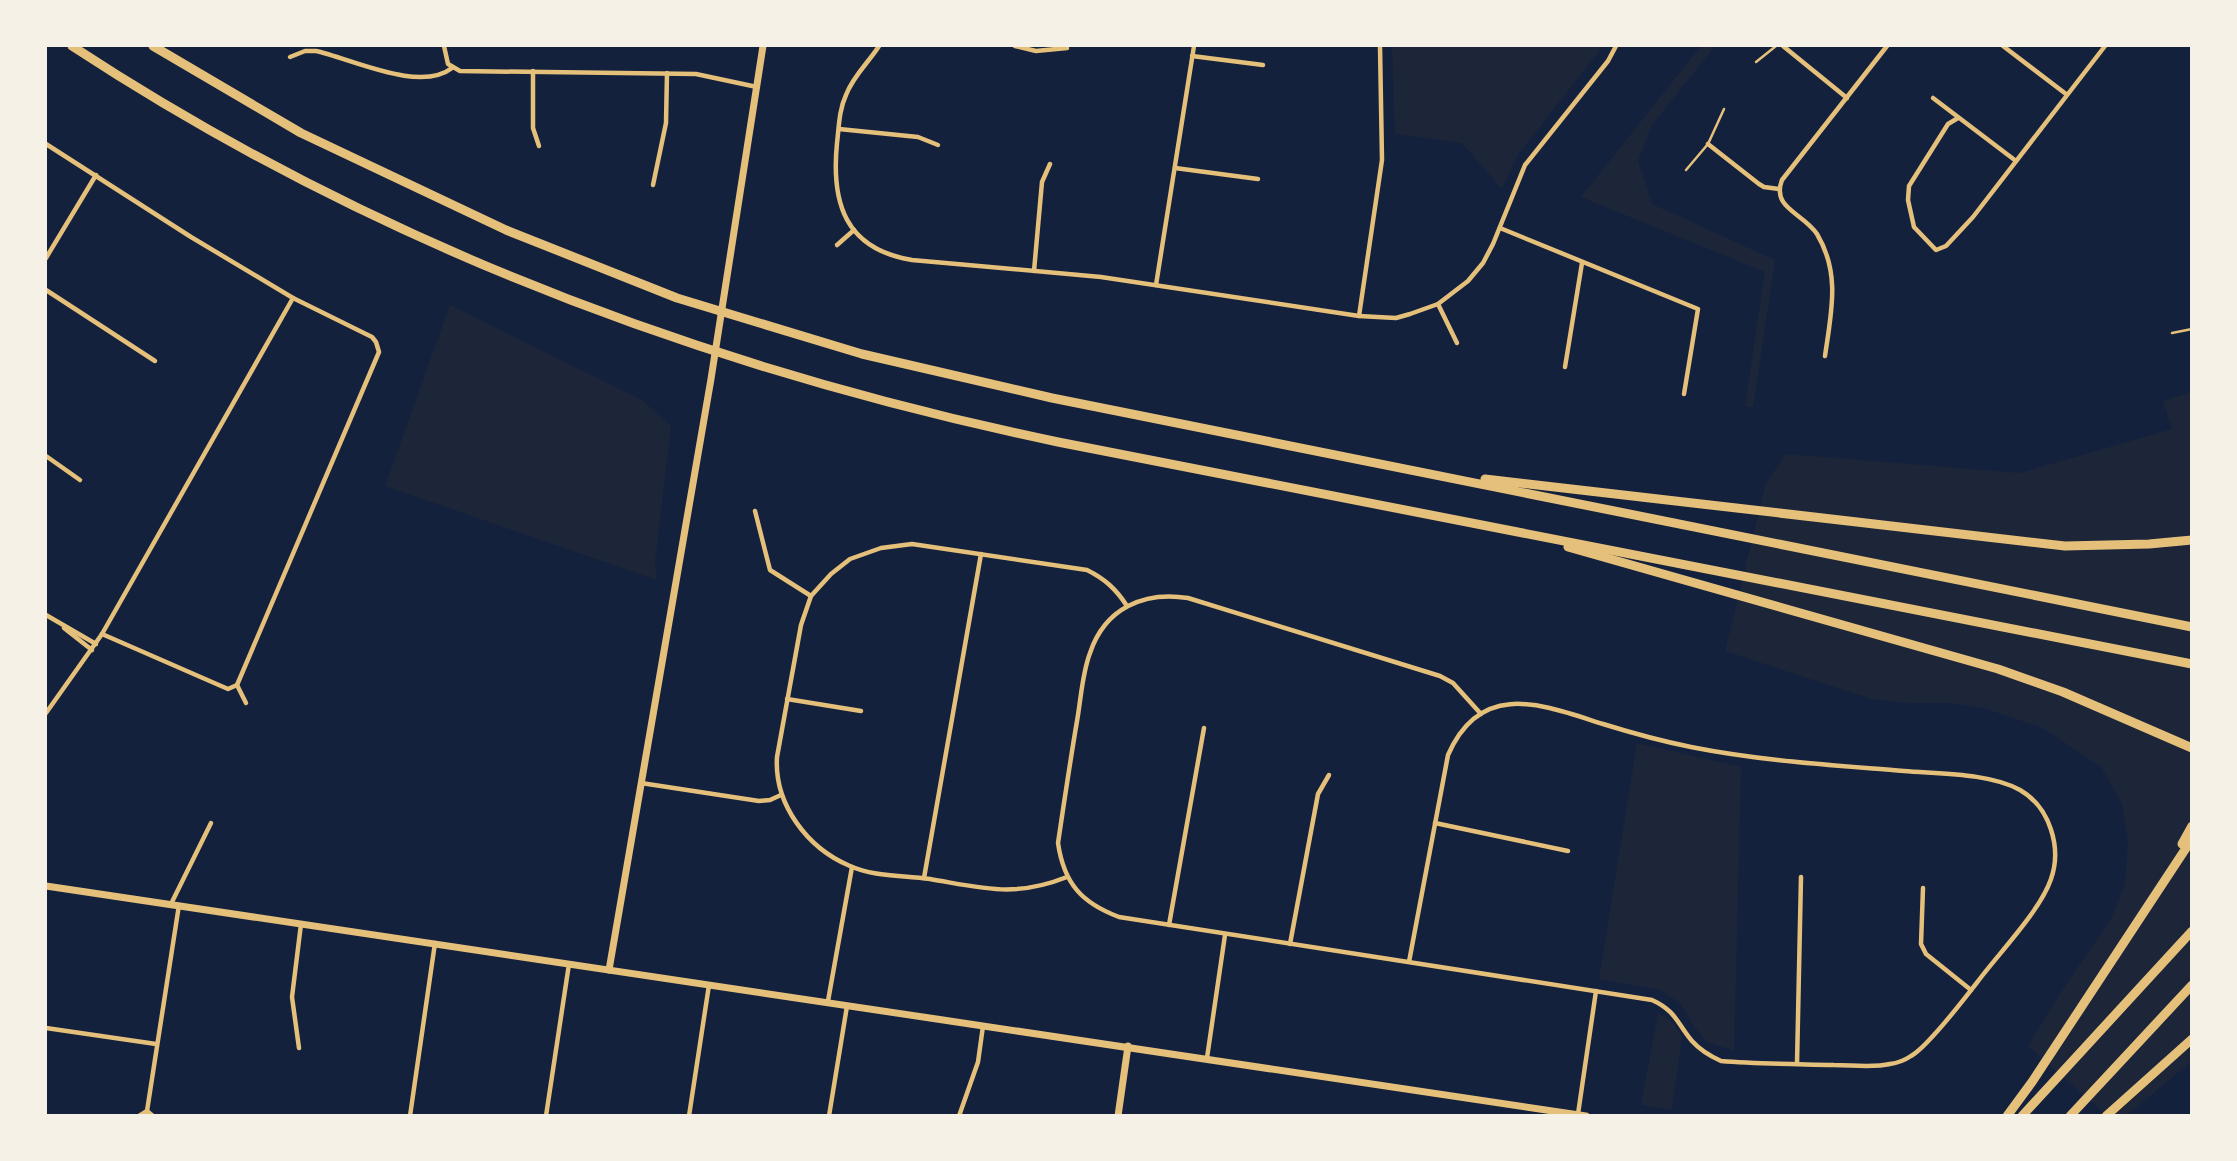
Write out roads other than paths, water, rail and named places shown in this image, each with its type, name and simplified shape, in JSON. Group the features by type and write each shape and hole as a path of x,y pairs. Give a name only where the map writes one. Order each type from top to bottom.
{"highway":[{"path":"72,46 222,136 393,225 556,295 703,349 784,375 947,418 2192,664"},
{"path":"153,46 301,132 506,230 677,298 849,350 970,380 1600,509 2192,626"},
{"path":"1438,474 2065,546 2192,540"},
{"path":"1509,531 1998,668 2063,692 2192,748"},
{"path":"2159,889 2192,826"},
{"path":"2007,1115 2032,1082 2192,839"},
{"path":"2022,1115 2192,931"},
{"path":"2070,1115 2192,985"},
{"path":"2106,1115 2192,1039"}],"main road":[{"path":"608,970 711,379 763,46"},
{"path":"46,886 1587,1115"},
{"path":"1118,1115 1128,1046"}],"street":[{"path":"444,46 445,59 452,68 460,71 696,74 757,87"},
{"path":"880,46 848,90 841,107 835,166 836,191 842,209 855,230 874,247 901,258 1101,277 1359,316 1396,318 1438,303 1458,290 1478,270 1500,228 1525,165 1608,61 1616,46"},
{"path":"1016,46 1036,51 1067,48"},
{"path":"1156,285 1194,46"},
{"path":"1359,316 1382,160 1381,46"},
{"path":"1783,46 1847,98"},
{"path":"1825,356 1834,297 1831,266 1815,232 1782,202 1779,189 1783,180 1887,46"},
{"path":"2003,46 2067,94"},
{"path":"1958,118 1948,124 1909,186 1908,201 1914,227 1936,250 1946,246 1959,232 2105,46"},
{"path":"290,57 304,51 316,51 414,77 440,74 452,68"},
{"path":"1192,56 1263,65"},
{"path":"533,71 533,128 539,146"},
{"path":"653,185 667,123 667,73"},
{"path":"1933,98 2016,161"},
{"path":"839,129 918,137 938,145"},
{"path":"46,144 191,237 293,298 372,337 379,352 237,685 228,689 102,634"},
{"path":"1707,144 1764,187 1779,189"},
{"path":"1034,271 1042,182 1050,164"},
{"path":"1175,168 1258,180"},
{"path":"46,258 96,175"},
{"path":"1500,228 1698,309 1684,394"},
{"path":"838,245 855,230"},
{"path":"1565,367 1582,262"},
{"path":"46,290 155,361"},
{"path":"46,713 102,634 293,298"},
{"path":"1438,303 1457,342"},
{"path":"46,456 80,480"},
{"path":"755,511 770,570 811,596"},
{"path":"1067,877 1041,887 1014,891 852,867 822,850 799,827 781,795 776,765 801,625 811,596 849,559 881,548 912,544 1087,570 1104,579 1127,606"},
{"path":"924,878 981,554"},
{"path":"1409,962 1445,765 1452,746 1461,732 1482,714 1513,703 1541,705 1641,736 1750,758 1994,780 2024,792 2038,806 2049,823 2056,854 2051,881 2036,905 1971,990 1914,1055 1887,1065 1721,1061 1708,1055 1694,1043 1679,1019 1660,1004 1631,996 1225,935 1119,917 1100,910 1081,897 1067,877 1058,844 1089,653 1106,624 1127,606 1148,597 1168,595 1201,602 1440,676 1453,683 1482,714"},
{"path":"46,615 92,650"},
{"path":"61,625 96,644"},
{"path":"237,685 246,703"},
{"path":"787,699 861,711"},
{"path":"1169,925 1204,728"},
{"path":"1290,944 1318,794 1329,775"},
{"path":"640,783 759,801 781,795"},
{"path":"147,1111 175,905 211,823"},
{"path":"1435,823 1568,851"},
{"path":"828,1001 852,867"},
{"path":"1797,1064 1801,877"},
{"path":"1923,888 1921,944 1926,954 1971,990"},
{"path":"299,1048 292,997 302,923"},
{"path":"1207,1058 1225,935"},
{"path":"410,1115 435,943"},
{"path":"546,1115 569,964"},
{"path":"689,1115 709,984"},
{"path":"1577,1114 1596,991"},
{"path":"829,1115 847,1004"},
{"path":"959,1115 978,1062 984,1024"},
{"path":"46,1028 156,1044"},
{"path":"139,1115 147,1111"},
{"path":"147,1111 153,1115"}],"lane":[{"path":"1756,62 1776,46"},
{"path":"1686,170 1707,144 1724,108"},
{"path":"2172,333 2192,329"}]}
